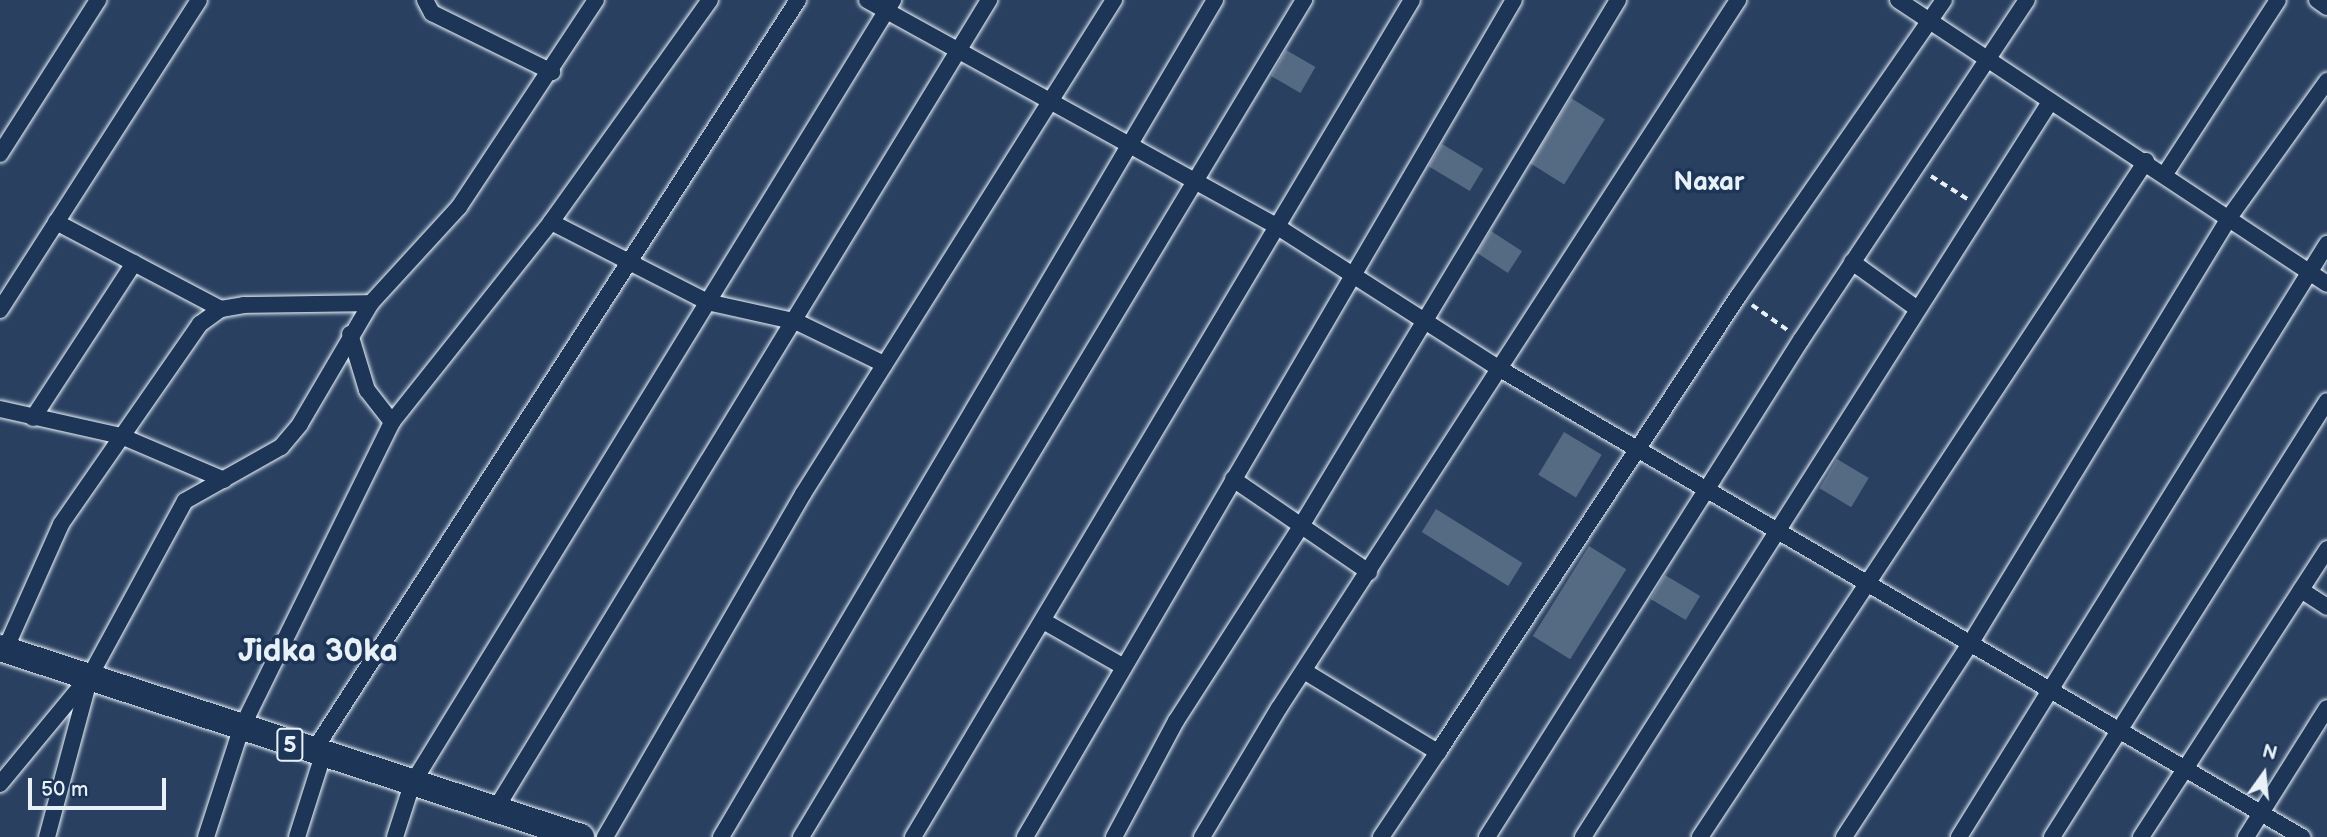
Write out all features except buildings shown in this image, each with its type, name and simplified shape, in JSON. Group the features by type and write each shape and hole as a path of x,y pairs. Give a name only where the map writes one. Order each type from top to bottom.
{"highway":[{"name":"5","path":"2,649 91,674 241,729 495,810 543,832 581,837"}],"street":[{"path":"0,154 98,0"},
{"path":"0,310 199,0"},
{"path":"425,0 432,13 552,72"},
{"path":"0,783 91,674 185,501 281,447 371,303 459,206 552,72 596,0"},
{"path":"206,837 241,729 392,422 551,222 710,0"},
{"path":"297,837 318,754 798,0"},
{"path":"867,0 889,5 958,50 1129,148 1192,184 1281,229 1500,369 1640,445 1776,532 2302,837"},
{"path":"495,810 797,322 989,0"},
{"path":"605,837 884,364 1053,104 1114,0"},
{"path":"721,837 1214,0"},
{"path":"801,837 1304,0"},
{"path":"913,837 1281,229 1412,0"},
{"path":"1025,837 1351,273 1514,0"},
{"path":"1114,837 1176,721 1301,526 1618,0"},
{"path":"1202,837 1304,671 1738,0"},
{"path":"1898,0 2050,102 2146,161 2327,284"},
{"path":"1381,837 1739,295 1944,0"},
{"path":"1487,837 1623,629 1705,489 1801,340 2027,0"},
{"path":"2165,174 2278,0"},
{"path":"2317,0 2327,6"},
{"path":"395,837 412,784 889,5"},
{"path":"1844,837 1970,644 2228,219 2327,81"},
{"path":"1583,837 1916,308 2050,102"},
{"path":"1700,837 1871,585 2146,161"},
{"path":"56,222 221,309 371,303"},
{"path":"551,222 707,302 797,322 884,364"},
{"path":"1959,837 2327,244"},
{"path":"1852,262 1916,308"},
{"path":"33,418 134,263"},
{"path":"2,649 61,524 200,324 221,309"},
{"path":"351,334 367,390 392,422"},
{"path":"2052,837 2327,401"},
{"path":"0,410 121,436 224,480"},
{"path":"1233,480 1369,572"},
{"path":"2141,837 2327,549"},
{"path":"2301,590 2327,607"},
{"path":"1045,622 1122,666"},
{"path":"1304,671 1438,752"},
{"path":"47,837 91,674"},
{"path":"2246,837 2327,708"}],"path":[{"path":"1917,168 1981,208"},
{"path":"1739,295 1801,340"}],"district":[{"name":"Naxar","path":"1709,183"},
{"name":"Jidka 30ka","path":"318,652"}]}
